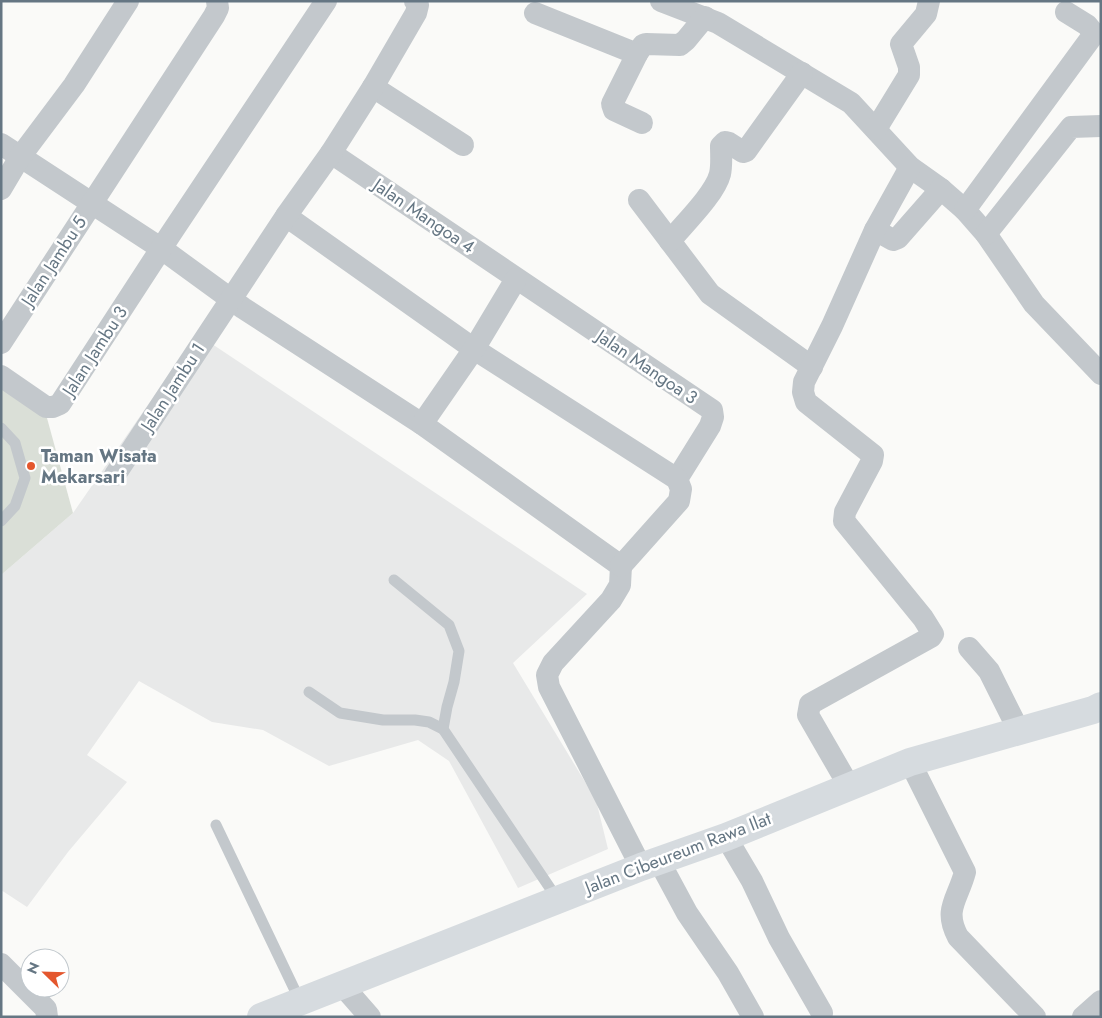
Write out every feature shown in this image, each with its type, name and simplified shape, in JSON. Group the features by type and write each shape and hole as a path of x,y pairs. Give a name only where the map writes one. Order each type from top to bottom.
{"street":[{"path":"1,189 20,157 74,85 128,1"},
{"name":"Jalan Jambu 5","path":"1,343 214,16 218,8 217,1"},
{"name":"Jalan Jambu 3","path":"5,380 46,407 60,404 326,1"},
{"name":"Jalan Jambu 1","path":"115,475 286,216 331,153 373,87 416,13 418,5 415,1"},
{"path":"662,1 718,23 851,103 910,167 941,189 965,210 986,234 1034,304 1101,374"},
{"path":"876,130 909,75 910,67 901,44 926,14 929,1"},
{"path":"965,210 1090,38 1092,31 1087,25 1066,12"},
{"path":"534,15 637,54"},
{"path":"642,123 614,110 612,104 637,54 644,44 677,45 683,43 705,17"},
{"path":"670,241 711,193 716,184 720,174 722,146 729,142 744,152 746,151 802,72"},
{"path":"373,87 463,145"},
{"path":"986,234 1071,126 1101,126"},
{"path":"1,144 162,249 231,298 422,424 621,566"},
{"name":"Jalan Mangoa 4","path":"331,153 516,279"},
{"path":"848,786 808,715 810,704 931,637 933,634 923,618 844,521 845,512 872,461 873,455 806,402 803,392 804,382 875,230 910,167"},
{"path":"875,230 893,240 898,238 941,189"},
{"path":"639,200 710,294 812,367"},
{"path":"286,216 474,349 677,479 680,489 679,501 621,566 620,584 611,600 553,664 547,675 549,687 650,864 687,913 728,973 753,1017"},
{"path":"422,424 474,349 516,279"},
{"name":"Jalan Mangoa 3","path":"516,279 712,410 713,417 710,426 677,479"},
{"path":"969,648 989,671 1019,731"},
{"name":"Jalan Cibeureum Rawa Ilat","path":"261,1017 650,864 726,837 910,762 1019,731 1098,712"},
{"path":"910,762 965,872 962,885 950,911 952,925 958,937 1035,1017"},
{"path":"726,837 752,881 778,938 822,1013"},
{"path":"1,964 46,1009 47,1017"},
{"path":"342,985 370,1017"},
{"path":"1083,1017 1101,1001"}],"lane":[{"path":"1,428 15,444 25,478 15,506 1,521"},
{"path":"394,580 449,625 459,651 443,729"},
{"path":"309,692 340,713 382,720 429,722 443,729 558,900"},
{"path":"216,824 300,1001"}],"shaded area":[{"path":"197,334 587,594 513,663 596,800 608,849 518,888 449,761 418,740 329,766 263,730 212,722 139,681 87,755 127,782 68,852 27,907 1,890 1,575 73,513"},
{"name":"Taman Wisata Mekarsari","path":"1,387 47,418 73,513 1,575"}],"place":[{"name":"Taman Wisata Mekarsari","path":"31,466"}]}
